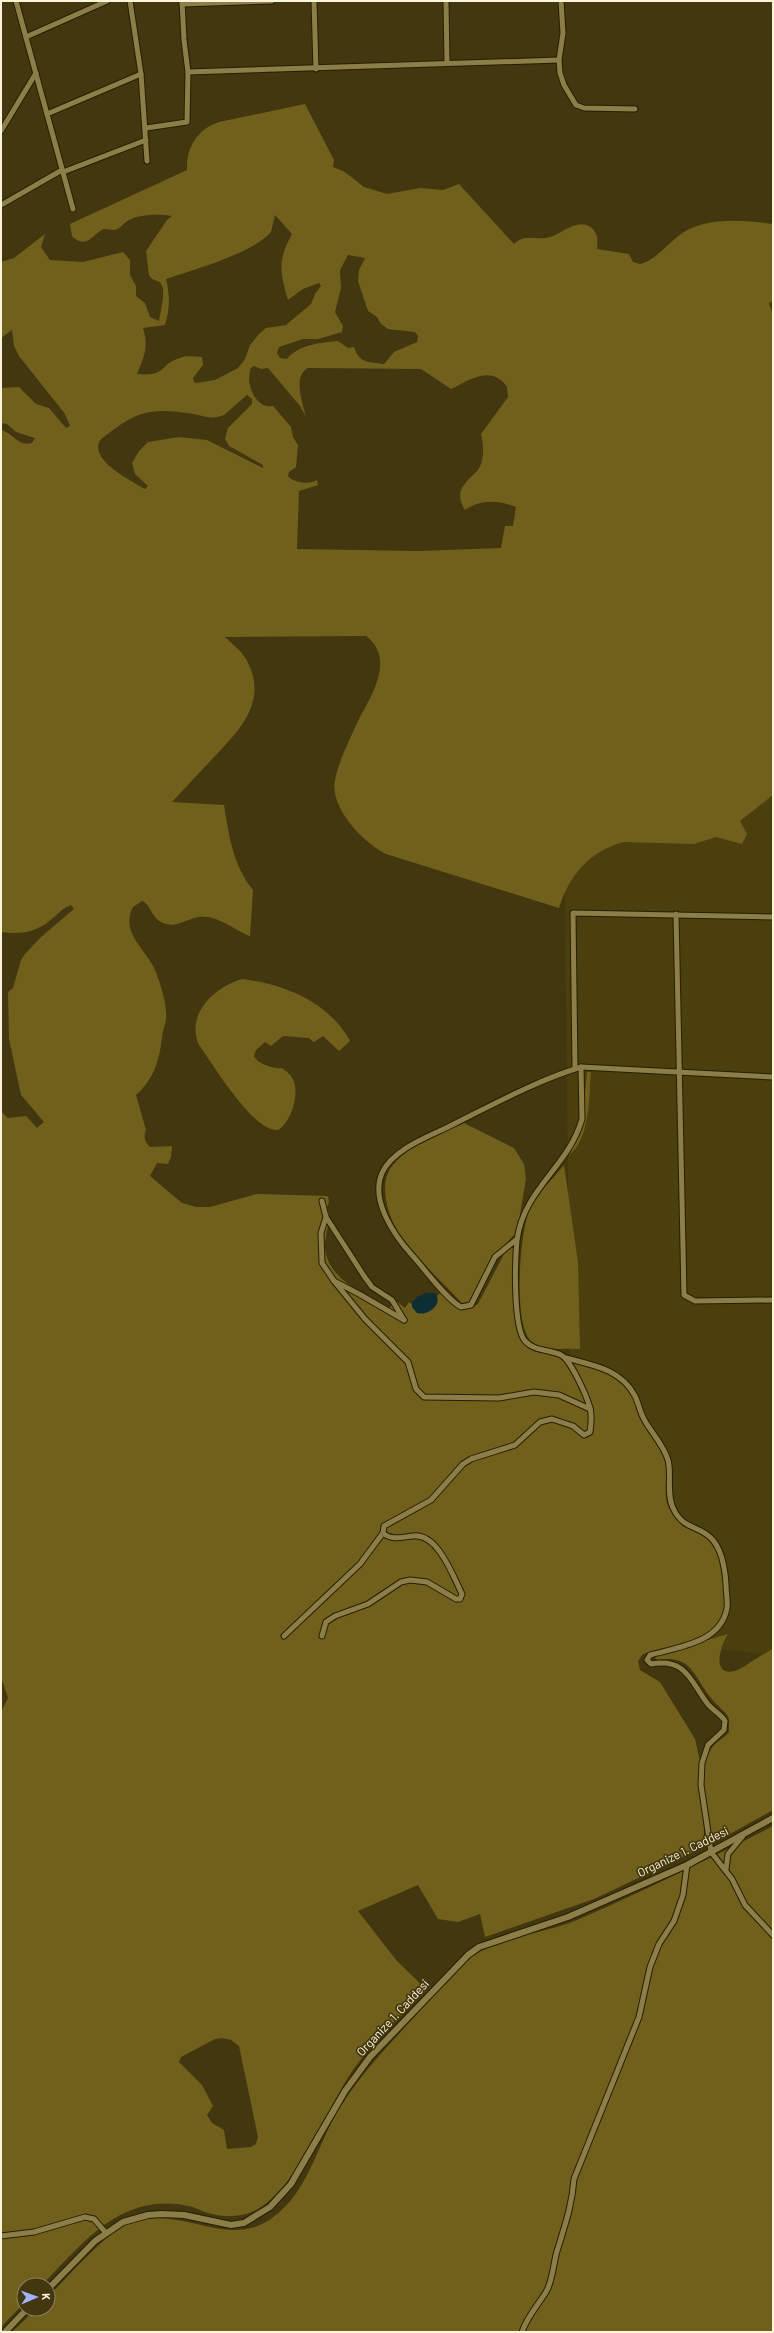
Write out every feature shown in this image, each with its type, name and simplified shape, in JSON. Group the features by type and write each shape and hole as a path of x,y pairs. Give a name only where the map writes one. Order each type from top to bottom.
{"street":[{"path":"16,1 73,209"},
{"path":"26,36 107,1"},
{"path":"130,1 141,74 146,128 147,161"},
{"path":"146,128 187,122 188,72 184,40 182,3 272,1"},
{"path":"314,1 316,69"},
{"path":"446,1 447,63"},
{"path":"561,1 563,33 559,60 564,84 576,105 584,108 635,109"},
{"path":"188,72 559,60"},
{"path":"1,131 36,73"},
{"path":"47,114 141,74"},
{"path":"1,205 63,171 146,140"},
{"path":"575,1069 573,913 773,917"},
{"path":"676,914 684,1295 695,1301 773,1300"},
{"path":"581,1067 582,1119 580,1127 565,1156 526,1206 517,1239 515,1261 517,1312 522,1336 532,1346 566,1358 608,1369 623,1380 635,1395 644,1419 664,1450 668,1461 670,1502 674,1512 688,1527 710,1537 721,1557 725,1576 727,1607 718,1629 710,1636 650,1655 647,1658 650,1663 668,1663 684,1670 694,1681 709,1705 725,1721 724,1730 708,1745 702,1763 701,1785 711,1852 732,1879 745,1905 773,1935"},
{"path":"517,1239 495,1257 471,1305 461,1307 399,1241 390,1228 380,1193 382,1173 388,1165 422,1138 553,1076 581,1067 773,1077"},
{"path":"322,1201 326,1217 364,1276 372,1287 392,1300 404,1320 334,1281"},
{"path":"326,1217 321,1233 322,1263 334,1281 365,1319 408,1362 416,1389 424,1397 499,1398 534,1392 559,1395 590,1409"},
{"path":"284,1636 360,1564 383,1533 382,1527 385,1524 431,1500 463,1464 471,1459 515,1444 540,1422 552,1419 572,1426 584,1435 589,1434 591,1430 590,1409 566,1358"},
{"path":"322,1636 326,1622 335,1616 368,1604 401,1582 410,1580 427,1582 456,1599 461,1598 462,1594 449,1564 428,1539 418,1536 394,1538 383,1533"},
{"name":"Organize 1. Caddesi","path":"56,2281 106,2233 123,2222 148,2215 184,2215 231,2224 244,2223 258,2216 278,2200 291,2184 346,2090 370,2056 468,1956 479,1947 568,1917 687,1865 773,1818"},
{"path":"726,1870 728,1854 745,1833"},
{"path":"522,2332 535,2307 546,2292 552,2276 557,2251 572,2203 574,2179 639,2017 650,1967 659,1944 674,1921 683,1895 687,1865"},
{"path":"1,2236 34,2232 85,2217 94,2219 106,2233"},
{"path":"5,2332 19,2317"}],"shaded area":[{"path":"305,104 334,160 333,167 345,172 364,187 387,194 420,188 443,190 459,184 514,244 527,238 550,237 571,227 582,224 588,225 595,231 598,244 597,249 629,254 633,262 640,264 655,257 687,230 698,226 723,221 749,221 773,224 773,301 769,303 773,315 773,795 740,821 747,834 742,844 716,837 694,844 624,842 612,846 591,858 575,875 559,908 386,854 368,842 350,823 337,802 335,791 335,780 342,757 378,678 380,666 379,655 375,645 366,636 225,637 239,649 246,659 252,674 254,688 253,701 249,713 234,736 172,802 224,805 230,839 236,860 253,890 250,936 219,920 206,917 199,917 170,925 166,924 157,919 147,905 142,901 133,907 130,917 132,934 153,966 162,991 166,1009 166,1020 155,1069 147,1083 136,1095 146,1130 145,1139 147,1143 150,1147 172,1146 171,1157 168,1164 157,1163 150,1176 182,1203 196,1207 210,1207 257,1194 328,1196 329,1202 327,1207 331,1220 326,1234 325,1244 331,1267 347,1283 389,1309 395,1300 405,1308 409,1302 423,1314 433,1309 437,1296 444,1290 463,1309 470,1309 478,1304 504,1254 509,1248 513,1248 516,1322 518,1334 522,1342 534,1351 588,1365 609,1373 626,1387 635,1402 645,1427 665,1459 666,1496 671,1512 681,1522 709,1541 716,1551 722,1572 725,1605 723,1615 718,1624 704,1635 684,1643 643,1654 638,1661 640,1670 660,1682 695,1739 700,1761 699,1789 704,1826 704,1847 594,1899 485,1937 480,1914 458,1922 438,1919 418,1885 358,1911 397,1961 427,1990 398,2018 361,2059 343,2086 299,2165 286,2183 273,2198 258,2209 245,2214 225,2216 205,2212 190,2206 164,2204 143,2206 123,2214 106,2224 89,2237 50,2277 16,2277 16,2311 1,2327 1,1712 8,1698 1,1677 1,1111 8,1118 26,1116 37,1128 44,1122 21,1095 9,1039 8,992 13,988 21,960 25,954 41,937 74,909 71,905 68,906 41,927 29,931 22,933 1,932 1,430 27,444 32,443 35,438 16,432 7,424 1,423 1,388 19,387 36,404 49,408 66,428 70,426 65,414 19,356 14,346 12,330 1,338 1,262 14,258 45,234 41,247 50,260 83,262 123,252 130,260 130,275 136,286 136,296 145,303 150,317 159,321 163,298 163,288 160,282 152,279 149,275 146,251 167,220 172,216 150,215 134,218 114,230 104,229 90,240 82,242 72,236 70,224 187,170 187,162 191,147 199,134 219,122","holes":["275,215 292,234 287,243 281,267 288,300 303,289 319,283 321,286 315,294 311,304 286,325 266,328 250,345 245,359 238,368 215,380 194,382 193,378 203,365 202,357 183,357 169,363 153,374 137,374 144,357 146,346 143,328 165,325 169,302 166,279 222,260 251,247 271,232","348,255 365,258 359,270 358,281 368,311 377,317 381,324 388,329 415,332 418,336 417,342 394,352 384,364 365,361 359,356 354,347 348,348 338,341 304,347 292,354 287,359 280,358 277,353 279,347 303,339 318,339 342,332 343,326 335,312 341,288 340,270","254,366 261,369 268,368 300,406 306,417 301,398 300,384 303,372 308,368 421,369 451,389 480,376 494,376 501,380 507,387 508,397 481,434 483,444 481,465 461,489 460,494 465,510 471,506 483,502 503,503 516,507 513,526 505,526 501,548 418,551 297,549 299,491 318,485 317,480 314,482 302,482 294,480 288,476 289,472 296,467 298,445 293,437 291,427 273,406 264,405 255,397 249,383 250,369","247,395 252,399 252,404 228,428 225,439 229,446 263,465 263,468 207,440 179,437 148,442 139,451 132,463 135,474 148,486 145,489 113,469 100,455 98,447 100,440 131,418 140,414 173,411 218,417 224,415","222,2038 231,2040 239,2046 258,2137 256,2144 251,2147 227,2149 224,2130 212,2123 207,2115 213,2106 202,2085 179,2062 181,2057 215,2039"]},
{"path":"773,469 773,1655 573,1632 563,735"},
{"path":"242,979 274,985 304,997 330,1016 341,1027 350,1041 339,1051 323,1036 314,1042 309,1038 283,1036 271,1046 265,1042 256,1050 254,1056 256,1059 262,1064 270,1067 282,1068 291,1076 294,1082 295,1101 293,1108 287,1121 278,1130 268,1128 257,1121 234,1095 199,1045 196,1034 196,1023 199,1013 205,1003 222,988"},
{"path":"587,1072 591,1072 589,1105 585,1128 576,1148 569,1155 582,1124"},
{"path":"464,1123 514,1148 524,1164 526,1179 517,1232 498,1252 470,1302 462,1303 409,1247 396,1228 388,1207 385,1182 390,1169 405,1153 424,1141"},
{"path":"564,1165 578,1262 580,1349 555,1349 543,1347 532,1342 526,1333 522,1318 520,1299 521,1256 526,1220 533,1202"},
{"path":"728,1634 723,1645 720,1658 720,1665 722,1669 727,1672 738,1670 773,1649 773,1810 712,1844 704,1795 704,1771 706,1759 711,1749 729,1732 729,1719 726,1713 705,1690 696,1675 685,1664 678,1660 658,1660 655,1658 657,1655"},
{"path":"773,1826 773,2332 12,2332 28,2317 56,2317 56,2288 110,2235 130,2223 149,2218 167,2218 220,2229 238,2230 255,2227 272,2218 284,2208 295,2195 311,2168 331,2123 357,2083 376,2059 446,1980 477,1953 505,1941 577,1920 725,1851"}],"water":[{"path":"426,1293 435,1293 438,1301 434,1308 430,1311 426,1313 417,1313 412,1307 412,1302 417,1297"}]}
